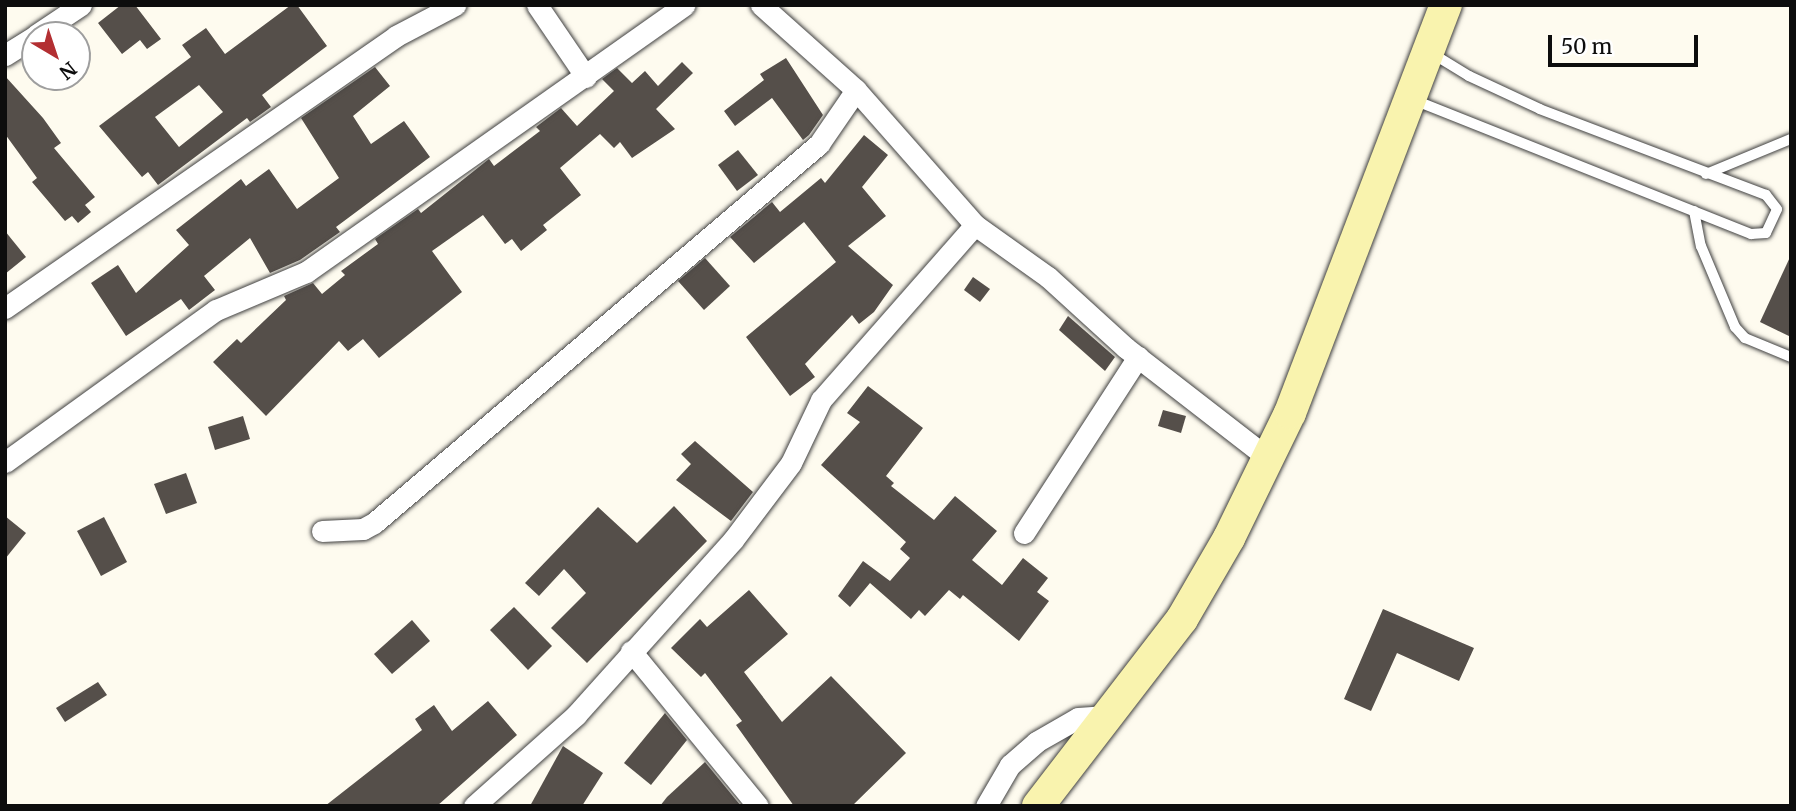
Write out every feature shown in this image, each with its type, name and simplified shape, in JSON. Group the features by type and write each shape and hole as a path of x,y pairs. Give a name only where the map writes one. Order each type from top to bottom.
{"main road":[{"path":"1038,806 1110,716 1182,619 1230,538 1268,458 1323,329 1446,5"}],"street":[{"path":"57,21 81,5"},
{"path":"5,307 396,36 455,5"},
{"path":"537,5 586,77"},
{"path":"5,462 216,310 306,272 586,77 684,5"},
{"path":"761,5 856,90 975,225 1048,276 1138,357 1268,458"},
{"path":"5,55 21,45"},
{"path":"322,531 355,530 374,523 819,144 856,90"},
{"path":"474,806 576,715 766,500 791,463 821,400 975,225"},
{"path":"1024,533 1138,357"},
{"path":"631,651 758,806"},
{"path":"986,806 1010,765 1036,742 1078,718 1110,716"}],"lane":[{"path":"1409,98 1759,236 1773,219 1776,204 1766,195 1540,109 1469,76 1428,50"},
{"path":"1706,174 1791,139"},
{"path":"1694,211 1701,246 1735,327 1745,338 1791,357"}],"building":[{"path":"121,5 135,5 161,39 147,49 140,40 122,54 98,23"},
{"path":"291,5 297,5 327,46 262,95 271,107 250,122 247,118 158,185 148,172 142,177 99,126 191,57 182,45 206,28 225,54","holes":["199,85 223,112 179,147 155,117"]},
{"path":"786,58 823,115 809,135 803,140 772,98 735,126 724,111 764,80 760,74"},
{"path":"682,62 693,73 656,109 675,129 632,158 620,142 614,148 600,134 560,168 581,195 543,225 547,230 521,251 512,239 505,244 483,215 432,251 462,292 379,358 363,339 348,351 339,341 266,416 213,362 237,339 241,343 286,300 284,296 313,283 322,294 345,275 341,271 378,244 375,239 418,209 421,213 489,159 494,166 540,131 536,127 561,108 577,126 614,91 602,79 617,68 632,83 645,71 658,86"},
{"path":"375,67 390,86 353,116 371,144 404,121 430,157 336,227 340,232 300,260 270,273 250,238 204,276 215,290 189,310 181,299 126,336 91,283 118,265 136,293 189,245 176,230 241,179 246,186 269,169 297,209 339,178 301,118"},
{"path":"5,76 43,118 61,143 54,148 95,197 85,205 91,212 78,223 72,216 65,221 32,182 37,178 5,134"},
{"path":"864,135 888,155 862,187 886,216 848,246 893,285 874,312 859,324 852,315 805,364 815,377 790,396 746,337 836,262 804,222 754,263 730,237 772,202 780,212 821,178 825,183"},
{"path":"738,150 758,175 737,191 718,165"},
{"path":"5,231 26,257 5,274"},
{"path":"1791,255 1791,337 1760,322"},
{"path":"705,258 730,286 704,310 678,281"},
{"path":"973,277 990,289 980,302 964,290"},
{"path":"1068,316 1115,357 1105,371 1059,330"},
{"path":"868,386 923,428 886,476 894,483 891,486 934,520 955,496 997,531 972,560 1002,585 1023,558 1048,578 1037,592 1049,601 1019,641 963,595 960,599 949,590 925,616 919,610 911,619 870,583 850,607 838,596 863,561 890,581 910,558 900,549 906,542 821,465 860,422 847,413"},
{"path":"1163,410 1186,416 1181,433 1158,426"},
{"path":"243,416 250,439 215,450 208,427"},
{"path":"695,441 753,492 731,521 676,480 691,464 681,454"},
{"path":"186,473 197,503 166,514 154,484"},
{"path":"674,506 707,541 587,663 551,628 586,593 564,569 539,596 525,583 598,507 637,543"},
{"path":"5,516 26,533 5,559"},
{"path":"104,517 127,562 101,576 77,531"},
{"path":"749,590 788,634 744,672 782,722 831,676 906,753 852,806 794,806 736,725 742,721 705,673 701,677 671,648 700,619 707,627"},
{"path":"514,607 552,646 528,670 490,630"},
{"path":"1383,609 1474,648 1459,681 1397,653 1371,711 1344,699"},
{"path":"412,620 430,641 392,674 374,654"},
{"path":"98,682 107,695 65,722 56,708"},
{"path":"488,701 517,735 437,806 325,806 422,730 415,719 434,705 452,731"},
{"path":"665,713 687,740 651,785 624,763"},
{"path":"563,746 603,773 582,806 530,806"},
{"path":"705,762 741,806 660,806 667,797"}]}
